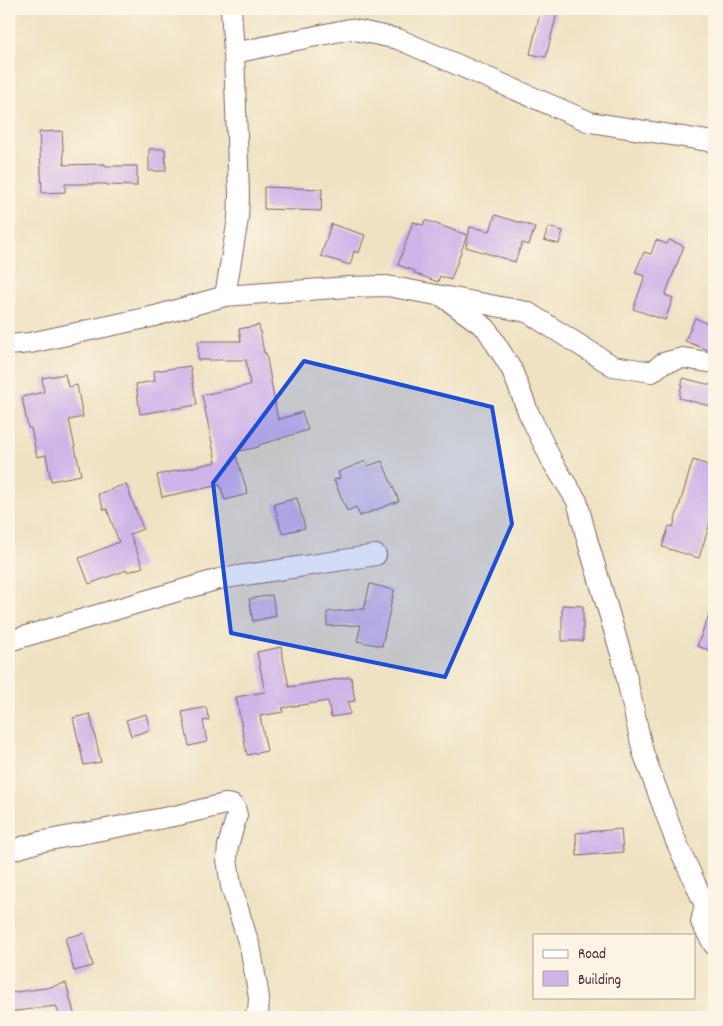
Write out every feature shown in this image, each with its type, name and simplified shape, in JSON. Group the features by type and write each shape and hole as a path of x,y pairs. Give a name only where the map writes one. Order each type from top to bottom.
{"street":[{"path":"225,296 236,238 239,194 231,9"},
{"path":"234,53 350,29 398,39 590,122 714,142"},
{"path":"9,345 30,343 155,316 225,296 349,286 387,286 527,312 613,366 652,372 663,363 683,358 714,363"},
{"path":"442,296 486,328 512,370 529,414 553,463 577,501 622,657 644,752 675,839 705,905 701,922 714,945"},
{"path":"9,641 219,579 376,555"},
{"path":"9,851 39,842 180,815 225,804 232,805 237,815 228,846 228,859 231,886 251,952 259,998 258,1013 254,1017"}],"highlighted area":[{"path":"304,361 492,407 512,524 445,677 231,633 213,483"}],"building":[{"path":"541,9 558,9 546,57 530,54"},
{"path":"62,131 64,165 105,164 105,166 137,166 137,186 65,184 65,192 42,193 39,132"},
{"path":"149,149 165,149 166,171 149,171"},
{"path":"264,187 322,189 321,211 264,209"},
{"path":"495,215 535,227 529,245 522,243 515,262 466,247 470,227 490,231"},
{"path":"425,220 467,235 451,280 440,276 438,282 398,265 413,222 423,225"},
{"path":"331,224 365,235 359,253 354,251 350,265 321,256"},
{"path":"548,227 563,231 559,244 544,240"},
{"path":"656,240 667,244 669,240 684,246 665,295 673,298 665,320 633,309 645,276 635,273 644,252 651,254"},
{"path":"695,318 714,326 714,337 708,350 685,341"},
{"path":"259,325 278,420 302,412 308,430 259,445 259,447 235,452 248,494 225,500 220,485 162,497 157,475 216,462 202,395 250,385 246,360 198,360 198,341 241,341 239,329"},
{"path":"190,366 197,405 140,414 136,384 155,381 154,371"},
{"path":"65,374 68,387 77,385 83,417 69,420 81,475 51,481 46,455 37,457 31,428 28,428 22,397 44,392 42,378"},
{"path":"683,378 714,386 714,407 679,398"},
{"path":"693,460 714,467 714,510 699,558 662,547 669,526 673,527"},
{"path":"366,461 368,466 382,461 399,501 360,516 356,507 347,511 334,480 340,478 338,472"},
{"path":"126,484 143,529 130,534 143,567 128,572 127,570 89,584 79,558 119,542 107,509 104,510 98,494"},
{"path":"297,498 305,528 282,533 274,504"},
{"path":"370,584 394,590 382,646 357,641 361,625 327,626 327,612 364,609"},
{"path":"272,595 276,616 253,621 249,599"},
{"path":"562,605 583,606 583,641 562,641"},
{"path":"714,605 714,652 697,646"},
{"path":"281,647 289,687 351,677 355,701 348,702 350,714 331,717 328,701 282,708 283,712 260,716 267,751 247,755 236,697 265,692 257,652"},
{"path":"206,707 209,720 203,721 207,742 189,746 182,712"},
{"path":"90,714 101,762 84,765 73,718"},
{"path":"146,714 150,730 131,736 126,720"},
{"path":"621,829 623,852 577,856 576,833"},
{"path":"84,933 93,966 74,971 65,938"},
{"path":"66,983 75,1017 60,1017 56,1006 9,1012 9,993"}]}
